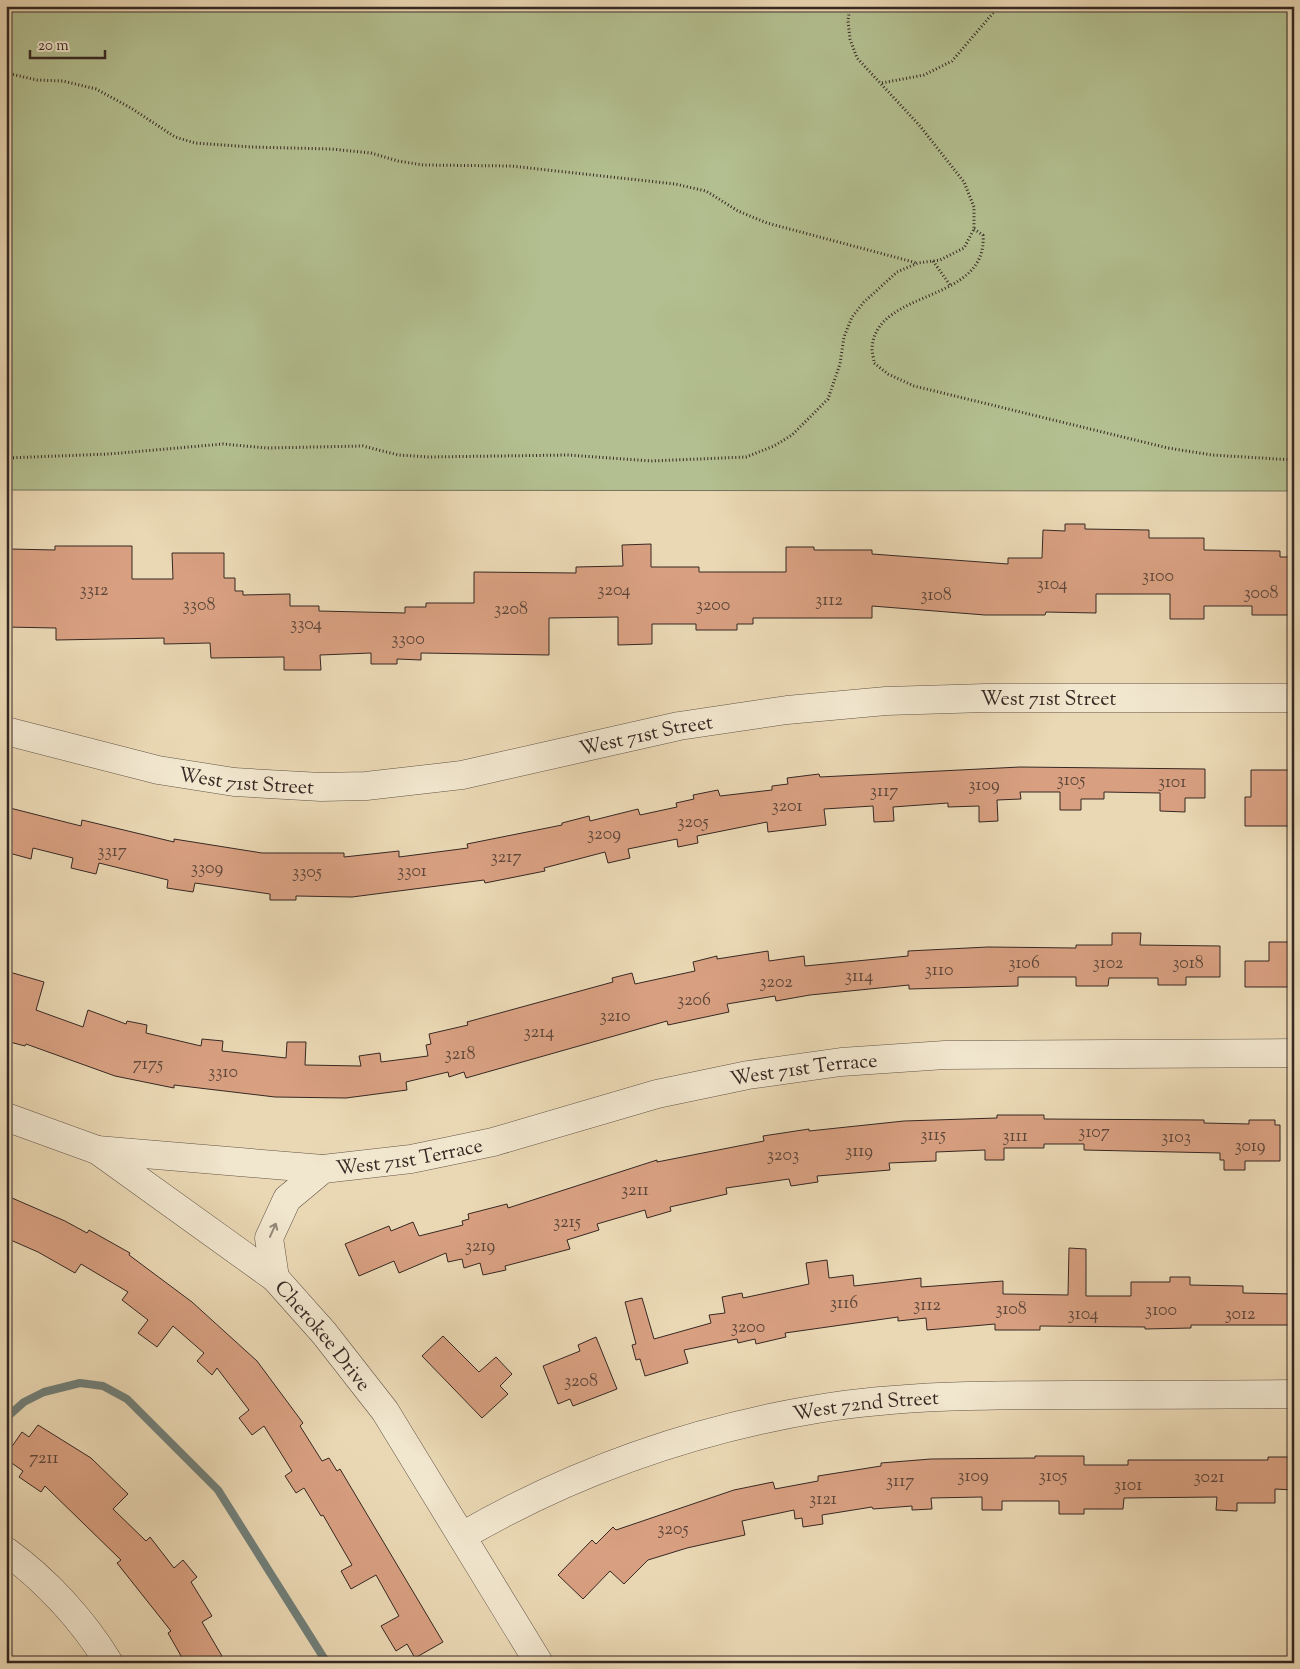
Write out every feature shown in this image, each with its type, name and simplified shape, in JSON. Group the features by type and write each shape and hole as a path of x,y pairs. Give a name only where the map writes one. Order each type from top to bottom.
{"street":[{"name":"West 71st Street","path":"6,731 158,770 234,782 321,787 366,786 462,774 679,726 787,710 886,701 986,698 1294,698"},
{"name":"West 71st Terrace","path":"97,1150 323,1169 411,1159 475,1146 658,1094 748,1075 841,1062 945,1055 1294,1053"},
{"name":"Cherokee Drive","path":"6,1117 97,1150 275,1278 324,1333 385,1411 538,1663"},
{"name":"West 71st Terrace","path":"275,1278 269,1238 287,1198 323,1169"},
{"name":"West 72nd Street","path":"462,1536 506,1510 566,1482 644,1453 726,1428 817,1409 898,1399 982,1395 1294,1394"},
{"path":"6,1551 54,1592 100,1648 108,1663"}],"path":[{"path":"6,458 109,454 224,444 267,448 363,446 398,456 532,455 651,461 746,457 774,446 792,435 828,399 840,364 844,337 852,317 864,302 897,272 918,263 933,261 964,248 974,229 974,207 964,182 920,126 857,58 850,39 848,21 850,6"},
{"path":"881,84 924,75 952,61 999,6"},
{"path":"6,73 37,80 63,81 96,89 131,108 175,137 195,143 251,147 332,149 371,153 398,161 423,165 511,166 675,184 706,191 738,211 767,223 918,263"},
{"path":"974,229 984,235 984,249 979,263 967,276 896,312 878,329 872,348 874,363 888,374 914,386 1168,448 1212,455 1294,460"},
{"path":"933,261 950,285"}],"green space":[{"path":"6,6 1294,6 1294,491 6,490"}],"building":[{"path":"1065,524 1085,524 1085,529 1149,530 1149,538 1204,538 1204,550 1280,551 1280,557 1294,557 1294,615 1252,615 1252,606 1204,606 1204,619 1170,619 1170,594 1096,594 1096,613 1046,612 1045,615 985,615 872,606 872,618 753,618 753,624 737,624 737,630 696,630 696,624 652,624 652,644 618,645 618,617 549,618 549,655 421,653 421,660 397,659 397,664 371,664 371,653 320,655 321,670 284,670 284,657 211,658 210,643 164,644 164,638 56,640 56,628 6,627 6,569 10,569 10,549 55,550 55,546 132,546 132,579 173,579 172,553 224,553 224,578 235,578 235,591 243,591 243,595 290,594 290,606 319,606 319,611 405,613 405,607 426,607 426,603 474,603 474,572 576,573 576,567 623,566 622,545 651,544 651,567 699,567 699,572 786,572 786,547 814,547 814,550 872,550 872,554 1008,564 1008,558 1042,558 1043,530 1065,531"},
{"path":"1020,767 1205,769 1205,798 1185,798 1185,812 1160,811 1160,793 1104,792 1104,799 1081,799 1081,810 1060,810 1060,792 1020,792 1021,799 997,800 998,821 979,822 979,806 948,807 948,803 893,807 894,821 874,822 873,806 824,809 826,825 768,832 767,822 697,836 698,843 678,847 677,839 628,849 630,858 608,863 605,852 544,868 545,871 485,883 484,880 352,897 296,896 296,900 270,900 270,894 195,883 193,892 167,888 168,880 99,863 96,874 71,868 73,858 33,848 31,859 9,853 12,841 6,840 6,807 81,826 82,820 174,842 174,839 262,853 344,853 344,857 399,851 399,857 468,848 467,844 562,825 562,823 589,816 590,821 638,809 640,815 677,807 676,803 694,799 693,795 718,790 720,796 772,790 772,786 788,784 787,778 819,774 820,777"},
{"path":"1251,770 1294,770 1294,826 1245,826 1245,797 1251,797"},
{"path":"1112,933 1141,933 1140,945 1220,946 1220,977 1186,977 1186,985 1158,985 1158,978 1109,978 1108,986 1076,986 1076,977 1018,977 1018,986 909,989 909,985 810,995 776,1001 775,996 727,1004 729,1012 668,1025 667,1021 466,1078 464,1072 449,1077 448,1072 406,1082 407,1090 346,1098 275,1097 174,1085 174,1088 115,1076 26,1044 25,1046 6,1041 6,971 44,982 36,1010 83,1027 88,1010 126,1024 127,1021 147,1025 146,1033 201,1046 202,1039 223,1041 222,1051 286,1058 287,1042 306,1042 305,1065 361,1066 359,1056 380,1053 381,1062 428,1056 426,1045 431,1044 429,1034 468,1025 467,1022 613,982 612,978 632,973 635,984 695,971 693,962 717,956 717,959 768,951 769,961 804,956 805,966 908,956 908,951 988,947 1076,948 1076,945 1112,945"},
{"path":"1269,942 1294,942 1294,987 1245,987 1245,961 1269,961"},
{"path":"997,1115 1044,1115 1044,1119 1204,1120 1204,1123 1249,1124 1249,1120 1275,1120 1275,1125 1280,1125 1280,1161 1245,1161 1245,1170 1224,1170 1224,1160 1220,1160 1220,1153 1084,1150 1084,1144 1044,1144 1044,1148 1004,1148 1004,1160 985,1160 985,1150 936,1152 936,1161 889,1163 890,1170 817,1176 818,1182 791,1186 789,1179 726,1188 727,1194 670,1207 671,1211 647,1218 645,1210 597,1224 599,1230 567,1240 570,1249 505,1266 506,1270 483,1275 480,1263 464,1268 462,1259 448,1262 446,1253 399,1273 394,1261 359,1276 345,1244 389,1226 391,1231 413,1222 419,1236 463,1225 462,1221 469,1219 468,1214 507,1204 508,1208 657,1160 657,1162 764,1141 763,1136 809,1129 809,1131 904,1121 997,1118"},
{"path":"12,1198 65,1221 87,1233 89,1230 130,1253 129,1255 192,1302 257,1361 303,1423 300,1426 322,1461 329,1458 337,1471 340,1469 443,1642 415,1658 407,1644 396,1651 381,1626 399,1616 376,1575 351,1589 341,1571 352,1565 323,1515 321,1516 304,1488 296,1493 285,1476 292,1471 264,1426 252,1435 239,1418 249,1410 217,1368 212,1375 197,1361 204,1353 173,1326 157,1347 138,1333 148,1320 122,1300 128,1292 81,1264 75,1273 38,1252 6,1238 6,1209"},
{"path":"1069,1248 1086,1249 1086,1296 1131,1296 1131,1282 1170,1282 1170,1277 1190,1277 1190,1285 1243,1286 1243,1293 1294,1294 1294,1325 1191,1325 1191,1328 1145,1329 1145,1327 1040,1326 1040,1330 995,1330 995,1324 927,1330 926,1318 898,1321 898,1317 785,1333 786,1337 756,1344 755,1339 738,1343 737,1339 684,1350 688,1363 645,1376 640,1359 636,1360 632,1345 636,1344 625,1302 642,1298 654,1339 711,1323 709,1315 725,1313 722,1297 742,1293 743,1298 809,1284 806,1263 827,1260 829,1278 853,1275 854,1286 921,1278 921,1287 1003,1281 1003,1294 1068,1295"},
{"path":"443,1336 479,1372 496,1357 512,1374 500,1386 508,1394 482,1418 422,1356"},
{"path":"596,1337 617,1389 573,1406 570,1399 558,1404 543,1366 580,1351 578,1345"},
{"path":"38,1425 91,1458 128,1494 113,1509 146,1541 150,1537 174,1568 183,1560 197,1577 191,1582 212,1616 202,1622 222,1656 211,1663 185,1663 168,1633 171,1631 117,1563 121,1560 45,1486 41,1492 19,1477 23,1471 6,1459 6,1455 22,1432 29,1437"},
{"path":"1035,1456 1084,1456 1084,1465 1128,1465 1128,1460 1268,1460 1268,1457 1294,1457 1294,1490 1275,1489 1275,1503 1237,1503 1237,1511 1216,1510 1217,1497 1124,1498 1123,1509 1084,1509 1084,1514 1059,1514 1059,1501 1002,1501 1002,1510 982,1510 982,1497 931,1498 932,1509 912,1510 912,1506 873,1509 872,1507 822,1515 823,1524 803,1527 802,1518 795,1519 794,1510 742,1521 745,1535 687,1548 648,1560 624,1584 610,1571 583,1599 558,1575 592,1540 596,1544 613,1527 616,1530 734,1490 773,1482 775,1489 818,1481 818,1476 881,1466 881,1463 931,1459 1035,1458"}],"waterway":[{"path":"6,1418 24,1402 44,1392 80,1383 103,1386 127,1399 218,1490 327,1663"}]}
